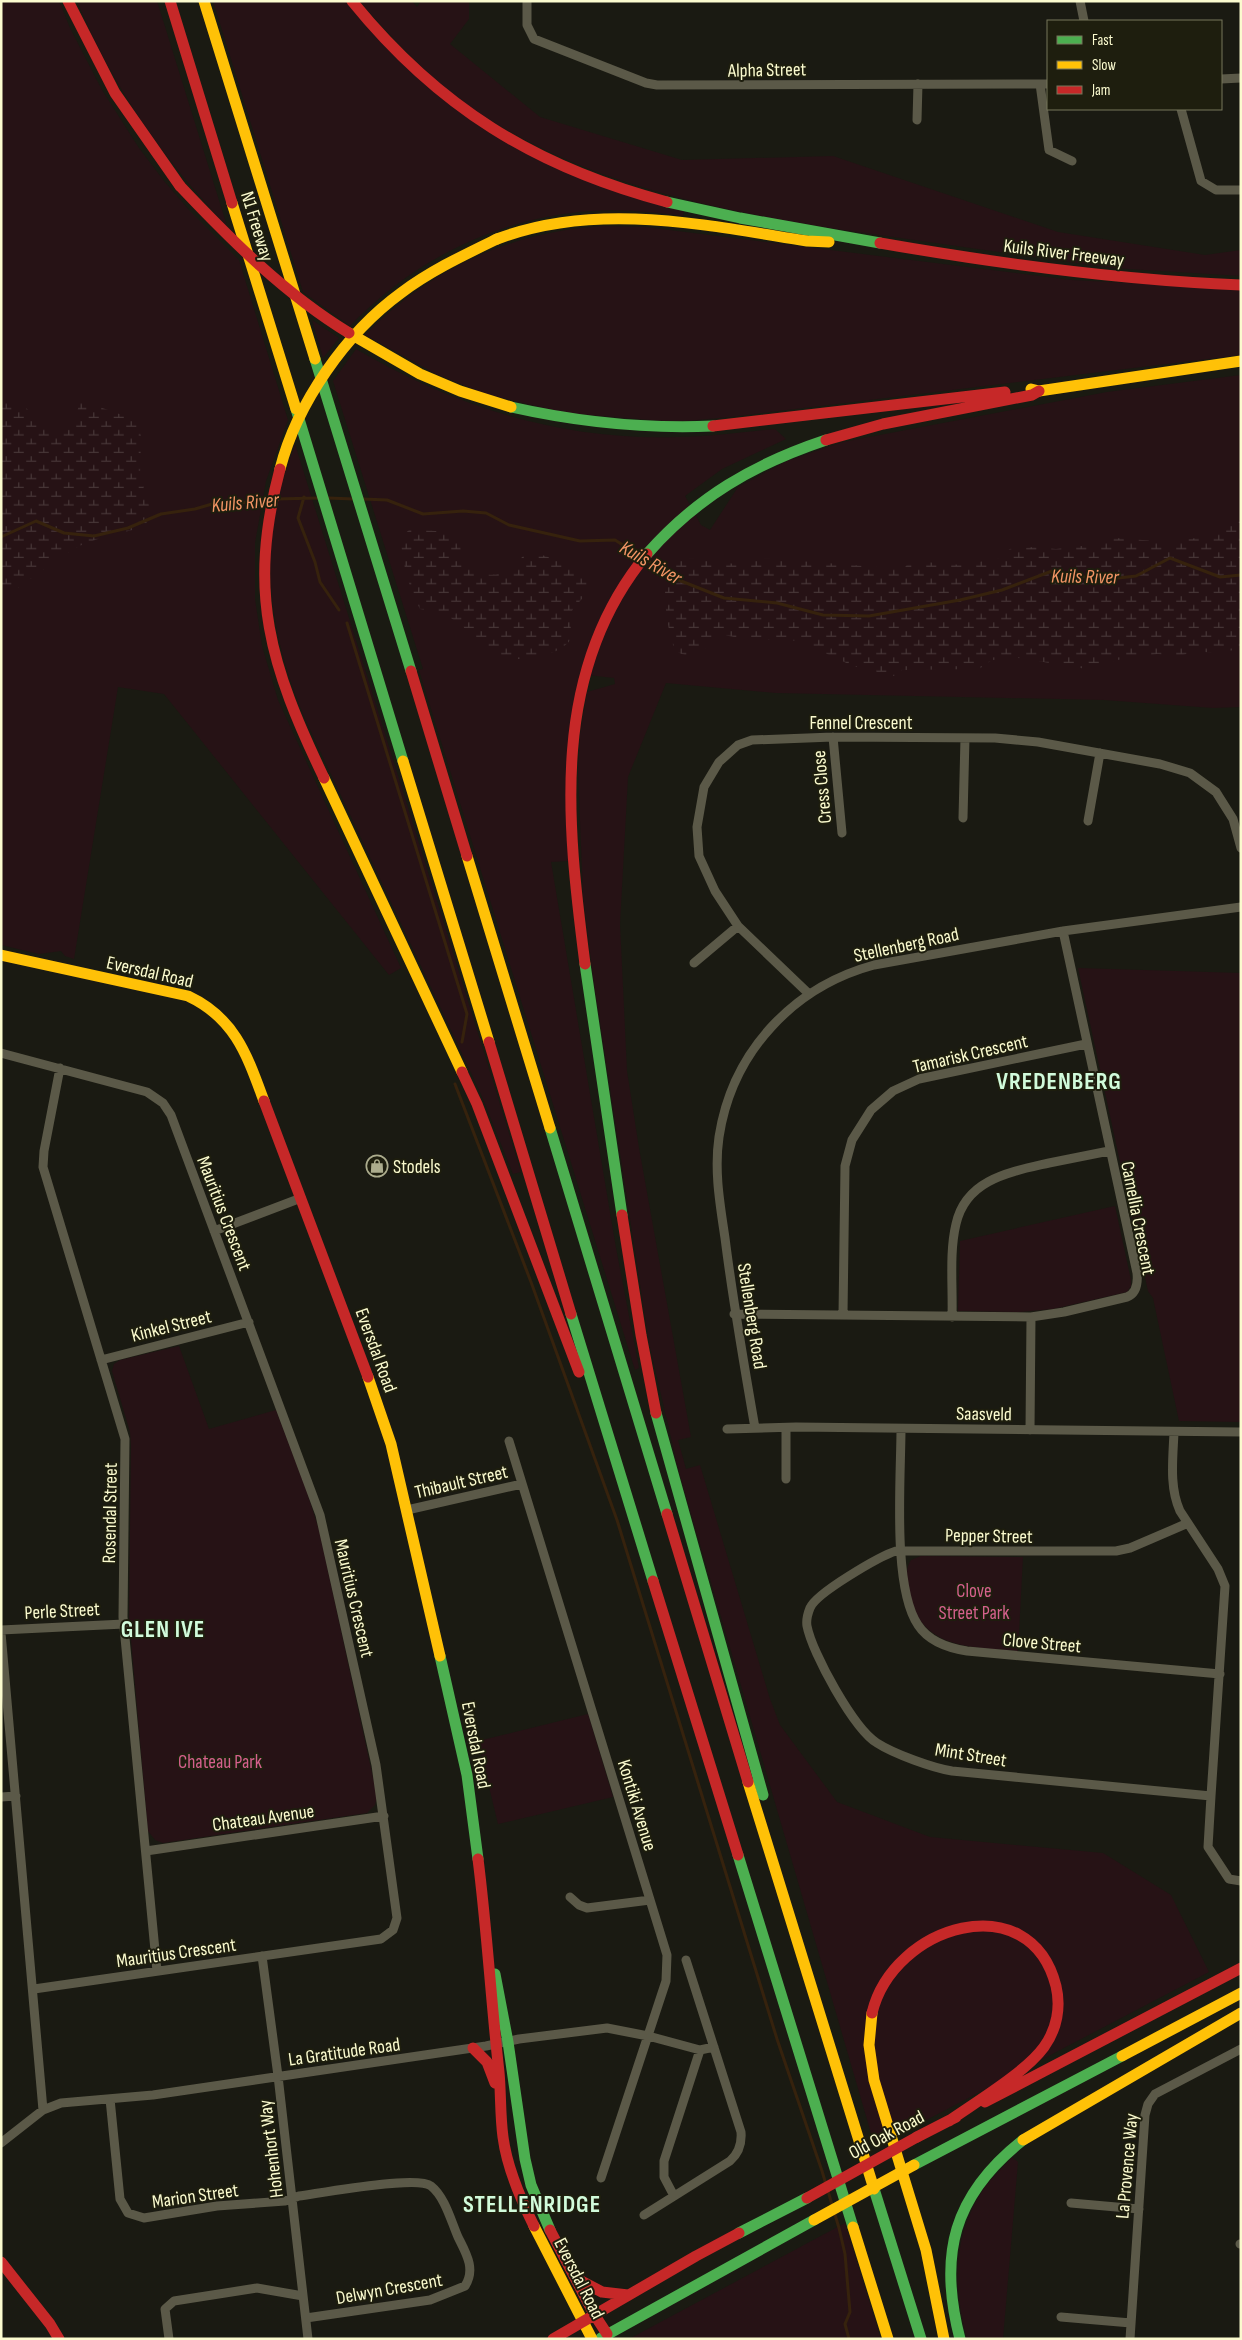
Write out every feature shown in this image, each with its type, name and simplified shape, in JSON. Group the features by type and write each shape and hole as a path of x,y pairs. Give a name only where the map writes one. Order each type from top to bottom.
{"main road":[{"path":"68,1 115,93 155,153 180,186 252,260 312,309 388,356 460,391 511,407 551,416 606,424 658,428 712,426 1022,390 1040,391 1241,361"},
{"name":"N1 Freeway","path":"170,1 628,1500"},
{"name":"N1 Freeway","path":"204,1 366,524 815,2002 921,2339"},
{"path":"352,1 401,57 444,95 495,131 548,160 616,187 672,203 741,219 884,245"},
{"path":"884,245 807,241 664,220 616,218 575,220 536,226 497,238 408,287 373,315 342,348 315,388 294,427 280,464 272,501 265,550 266,612 283,684 292,710 477,1104 628,1500 888,2339"},
{"name":"Kuils River Freeway","path":"884,245 1118,278 1241,285"},
{"path":"815,2002 820,1993 664,1445 642,1340 587,978 574,866 570,788 572,731 590,654 615,602 641,560 691,509 732,479 768,460 837,434 1032,396 1040,391"},
{"name":"Eversdal Road","path":"1,955 50,967 171,991 200,1001 215,1012 230,1028 246,1053 386,1428 407,1510 467,1775 488,1940 508,2042 525,2159 531,2184 540,2208 594,2314 603,2336"},
{"path":"944,2339 926,2250 874,2080 869,2051 870,2021 877,1997 890,1975 907,1955 924,1942 945,1932 966,1927 990,1926 1011,1931 1033,1944 1051,1969 1058,1999 1055,2027 1043,2050 1031,2062 949,2121"},
{"name":"Eversdal Road","path":"488,1940 490,1993 502,2099 503,2136 512,2175 521,2201 592,2339"},
{"name":"Old Oak Road","path":"553,2339 696,2256 917,2137 1241,1968"},
{"path":"603,2336 914,2165 1241,1993"},
{"path":"960,2339 950,2292 950,2258 960,2221 973,2192 986,2175 1002,2157 1027,2137 1241,2013"},
{"path":"473,2048 485,2058 492,2070 503,2136"},
{"path":"1,2262 50,2324 58,2339"},
{"path":"575,2277 596,2292 611,2295 630,2295"}],"street":[{"name":"Alpha Street","path":"527,1 527,25 534,39 646,83 669,86 1044,84"},
{"path":"1080,1 1084,20"},
{"path":"1222,79 1241,78"},
{"path":"917,120 918,84"},
{"path":"1044,84 1047,147 1052,153 1072,161"},
{"path":"1181,110 1201,181 1216,190 1241,190"},
{"name":"Fennel Crescent","path":"808,993 738,926 715,892 699,856 697,827 704,787 719,762 738,745 752,740 834,737 1009,739 1169,766 1185,771 1201,780 1216,792 1227,807 1236,827 1241,848"},
{"name":"Cress Close","path":"834,737 842,833"},
{"path":"963,818 965,738"},
{"path":"1088,820 1100,753"},
{"name":"Stellenberg Road","path":"755,1428 734,1314 717,1179 718,1151 722,1123 734,1084 755,1047 782,1015 808,993 837,977 874,965 1063,931 1241,906"},
{"path":"694,963 738,926"},
{"name":"Camellia Crescent","path":"734,1314 1031,1317 1064,1312 1127,1297 1135,1291 1136,1273 1063,931"},
{"name":"Tamarisk Crescent","path":"843,1315 845,1166 852,1140 871,1110 893,1091 919,1079 1086,1044"},
{"name":"Mauritius Crescent","path":"1,1053 148,1092 163,1103 171,1115 320,1515 374,1756 397,1918 393,1930 381,1939 34,1989"},
{"name":"Rosendal Street","path":"60,1068 44,1151 44,1173 126,1439 124,1624 157,1971"},
{"path":"952,1316 954,1230 959,1214 975,1192 991,1179 1010,1172 1109,1151"},
{"path":"214,1231 301,1198"},
{"path":"1030,1430 1031,1317"},
{"name":"Kinkel Street","path":"101,1360 249,1322"},
{"path":"786,1428 786,1480"},
{"name":"Saasveld","path":"727,1429 1241,1432"},
{"name":"Clove Street","path":"901,1429 901,1550 904,1588 910,1610 923,1632 941,1644 967,1651 1220,1674"},
{"path":"1174,1432 1174,1495 1180,1511 1221,1574 1225,1586 1208,1847 1229,1879 1241,1881"},
{"name":"Kontiki Avenue","path":"509,1442 668,1961 666,1981 601,2178"},
{"name":"Thibault Street","path":"407,1510 522,1484"},
{"name":"Pepper Street","path":"808,1616 815,1600 826,1592 880,1558 901,1550 1116,1551 1130,1548 1188,1523"},
{"name":"Mint Street","path":"808,1616 808,1629 831,1682 845,1705 870,1737 882,1746 937,1768 952,1771 1212,1796"},
{"name":"Perle Street","path":"1,1631 124,1624"},
{"path":"1,1631 44,2110 1,2143"},
{"path":"1,1797 16,1796"},
{"name":"Chateau Avenue","path":"146,1851 384,1816"},
{"path":"570,1897 579,1905 587,1908 650,1900"},
{"name":"Hohenhort Way","path":"262,1956 278,2076 308,2339"},
{"path":"644,2215 730,2161 737,2153 741,2143 741,2132 686,1960"},
{"name":"La Gratitude Road","path":"44,2110 61,2103 110,2099 278,2076 607,2028 648,2036 700,2050"},
{"path":"674,2196 664,2177 662,2168 700,2050 714,2047"},
{"name":"La Provence Way","path":"1130,2339 1145,2115 1152,2098 1169,2086 1241,2049"},
{"name":"Marion Street","path":"110,2099 120,2199 124,2209 133,2216 144,2218 217,2206 285,2201 292,2198"},
{"name":"Delwyn Crescent","path":"292,2198 404,2182 430,2184 442,2201 468,2258 471,2269 465,2286 444,2296 306,2318"},
{"path":"1071,2203 1139,2209"},
{"path":"169,2339 165,2309 174,2301 257,2288 304,2296"},
{"path":"1061,2317 1131,2323"}],"green space":[{"path":"1,1 59,1 70,28 102,90 139,148 189,210 239,260 288,420 266,481 255,543 255,599 262,646 278,700 401,968 389,975 164,694 118,687 74,959 65,956 61,951 39,954 1,945"},
{"path":"77,1 157,1 227,226 182,175 142,121 106,63"},
{"path":"213,1 346,1 490,134 684,211 683,216 638,211 592,211 524,222 492,232 430,262 375,302 350,326 303,292"},
{"path":"359,1 412,1 417,7 421,1 469,1 469,19 450,44 540,117 682,160 833,156 1058,232 1205,255 1241,250 1241,276 1112,268 830,228 696,202 610,177 527,141 469,106 435,79 403,49"},
{"path":"604,226 645,227 1072,280 1241,289 1241,355 730,417 675,422 566,413 486,394 436,374 365,335 416,291 444,273 474,258 505,245 537,236 570,229"},
{"path":"312,320 339,338 323,358"},
{"path":"356,349 432,388 511,416 551,426 592,433 634,437 702,436 775,429 786,439 722,469 685,496 701,525 710,530 738,487 787,461 843,442 1107,392 1241,375 1241,707 1213,708 1104,700 776,693 666,683 628,777 620,924 627,1071 691,1437 678,1440 686,1469 700,1465 770,1699 780,1725 837,1802 930,1837 1103,1853 1171,1895 1209,1972 875,2147 679,1472 649,1343 593,976 583,896 578,771 580,734 587,692 615,684 614,678 579,674 569,861 551,862 616,1248 639,1368 635,1370 419,670 423,669 333,381"},
{"path":"1,400 22,405 51,428 73,430 80,400 136,420 141,436 140,476 149,505 146,526 99,539 72,550 20,587 1,598"},
{"path":"295,444 521,1172 513,1174 481,1094 307,723 287,669 279,641 274,612 271,554 273,525 279,496"},
{"path":"1241,512 1241,649 1214,653 1197,651 1176,657 1158,654 1117,660 1107,664 1099,671 1019,658 992,660 979,669 902,670 894,676 853,666 799,641 773,639 759,642 724,635 700,652 688,655 682,654 675,650 669,629 665,599 668,572 673,563 681,557 735,564 762,558 877,567 905,567 912,561 961,565 1007,556 1009,549 1034,547 1056,549 1091,545 1115,538 1170,542 1216,535 1228,529"},
{"path":"409,530 446,532 453,535 458,540 461,548 460,559 465,565 479,573 494,575 501,573 515,565 524,556 535,554 559,561 587,575 588,590 571,614 572,633 570,640 564,646 547,655 525,659 505,658 491,651 449,617 420,609 409,583 402,555 401,537"},
{"path":"1078,968 1241,973 1241,1422 1179,1421 1153,1298 1148,1291"},
{"path":"1115,1206 1131,1280 1131,1286 1127,1292 1053,1309 1019,1312 958,1311 960,1241"},
{"name":"Chateau Park","path":"179,1346 209,1429 276,1410 306,1489 319,1530 377,1796 375,1805 367,1813 163,1843 155,1840 148,1831 129,1617 130,1432 112,1371 114,1364 120,1360"},
{"name":"Clove Street Park","path":"921,1556 1023,1557 1018,1651 967,1646 951,1642 937,1636 925,1626 916,1612 907,1576 911,1560"},
{"path":"588,1714 613,1797 498,1824 478,1741"},
{"path":"1012,2157 1018,2162 1003,2339 967,2339 959,2300 958,2263 960,2245 972,2209 982,2191"},
{"path":"845,2223 881,2339 629,2339"}],"waterway":[{"path":"304,497 298,518 315,562 320,582 339,610"},
{"name":"Kuils River","path":"275,499 319,498"},
{"name":"Kuils River","path":"328,498 354,499"},
{"name":"Kuils River","path":"1,537 36,521 64,533 94,536 128,528 161,514 195,509 219,502 241,503 267,499"},
{"name":"Kuils River","path":"363,499 387,500 423,514 463,511 486,513 509,525 580,541 615,540 640,556"},
{"name":"Kuils River","path":"647,560 671,577 724,598 777,603 823,615 869,616 960,600 1002,590 1052,571 1101,580 1136,576 1170,558 1220,577 1241,575"},
{"path":"347,623 467,1014 462,1042"},
{"path":"455,1084 531,1282 617,1520 777,2039 822,2171 845,2254 850,2312 845,2324 849,2339"}],"traffic: fast":[{"path":"667,202 740,218 880,243"},
{"path":"315,359 411,671"},
{"path":"511,407 561,417 611,423 687,427 713,426"},
{"path":"296,409 403,761"},
{"path":"647,554 686,516 728,485 775,460 826,440"},
{"path":"585,964 622,1215"},
{"path":"550,1128 667,1514"},
{"path":"571,1314 653,1581"},
{"path":"656,1413 763,1795"},
{"path":"440,1656 467,1775 478,1859"},
{"path":"738,1855 853,2227"},
{"path":"495,1974 508,2042 525,2159 531,2185 550,2230"},
{"path":"914,2165 1122,2056"},
{"path":"960,2339 951,2280 952,2254 957,2229 967,2205 981,2182 999,2161 1023,2140"},
{"path":"874,2189 921,2339"},
{"path":"739,2233 807,2198"},
{"path":"601,2338 814,2220"}],"traffic: slow":[{"path":"204,1 315,359"},
{"path":"232,203 296,409"},
{"path":"497,239 535,228 573,221 612,219 690,223 807,241 829,242"},
{"path":"280,469 298,419 311,395 326,371 361,328 381,309 412,285 447,264 497,239"},
{"path":"349,333 420,374 460,391 511,407"},
{"path":"1031,389 1039,391 1241,361"},
{"path":"403,761 489,1042"},
{"path":"324,778 462,1072"},
{"path":"467,856 550,1128"},
{"path":"1,955 188,996 217,1015 228,1027 245,1053 264,1101"},
{"path":"368,1377 391,1444 440,1656"},
{"path":"748,1782 874,2189"},
{"path":"1122,2056 1241,1993"},
{"path":"872,2013 869,2045 874,2080 926,2250 944,2339"},
{"path":"1023,2140 1241,2013"},
{"path":"814,2220 914,2165"},
{"path":"534,2226 592,2339"},
{"path":"853,2227 888,2339"}],"traffic: jam":[{"path":"68,1 115,93 180,186"},
{"path":"170,1 232,203"},
{"path":"352,1 385,39 419,72 455,102 492,128 532,151 574,171 619,188 667,202"},
{"path":"180,186 239,246 281,284 325,318 349,333"},
{"path":"880,243 1060,270 1195,283 1241,285"},
{"path":"826,440 883,424 1032,395 1039,391"},
{"path":"713,426 1005,392"},
{"path":"280,469 270,513 265,554 265,591 269,628 290,699 324,778"},
{"path":"585,964 573,857 572,750 580,698 593,648 615,600 647,554"},
{"path":"411,671 467,856"},
{"path":"489,1042 571,1314"},
{"path":"462,1072 477,1104 579,1372"},
{"path":"264,1101 368,1377"},
{"path":"622,1215 641,1335 656,1413"},
{"path":"667,1514 748,1782"},
{"path":"653,1581 738,1855"},
{"path":"478,1859 499,2072 503,2137 515,2183 534,2226"},
{"path":"872,2013 885,1982 906,1957 933,1939 962,1928 992,1927 1019,1935 1041,1954 1056,1986 1058,2010 1052,2033 1036,2057 986,2096 949,2121"},
{"path":"985,2102 1241,1968"},
{"path":"473,2048 487,2062 495,2083"},
{"path":"917,2137 956,2117"},
{"path":"807,2198 917,2137"},
{"path":"550,2230 594,2314 607,2334"},
{"path":"553,2339 739,2233"},
{"path":"1,2262 50,2324 59,2339"},
{"path":"579,2280 602,2292 628,2295"}],"place":[{"name":"Stodels","path":"377,1166"}],"district":[{"name":"VREDENBERG","path":"1059,1081"},
{"name":"GLEN IVE","path":"163,1629"},
{"name":"STELLENRIDGE","path":"532,2204"}]}
